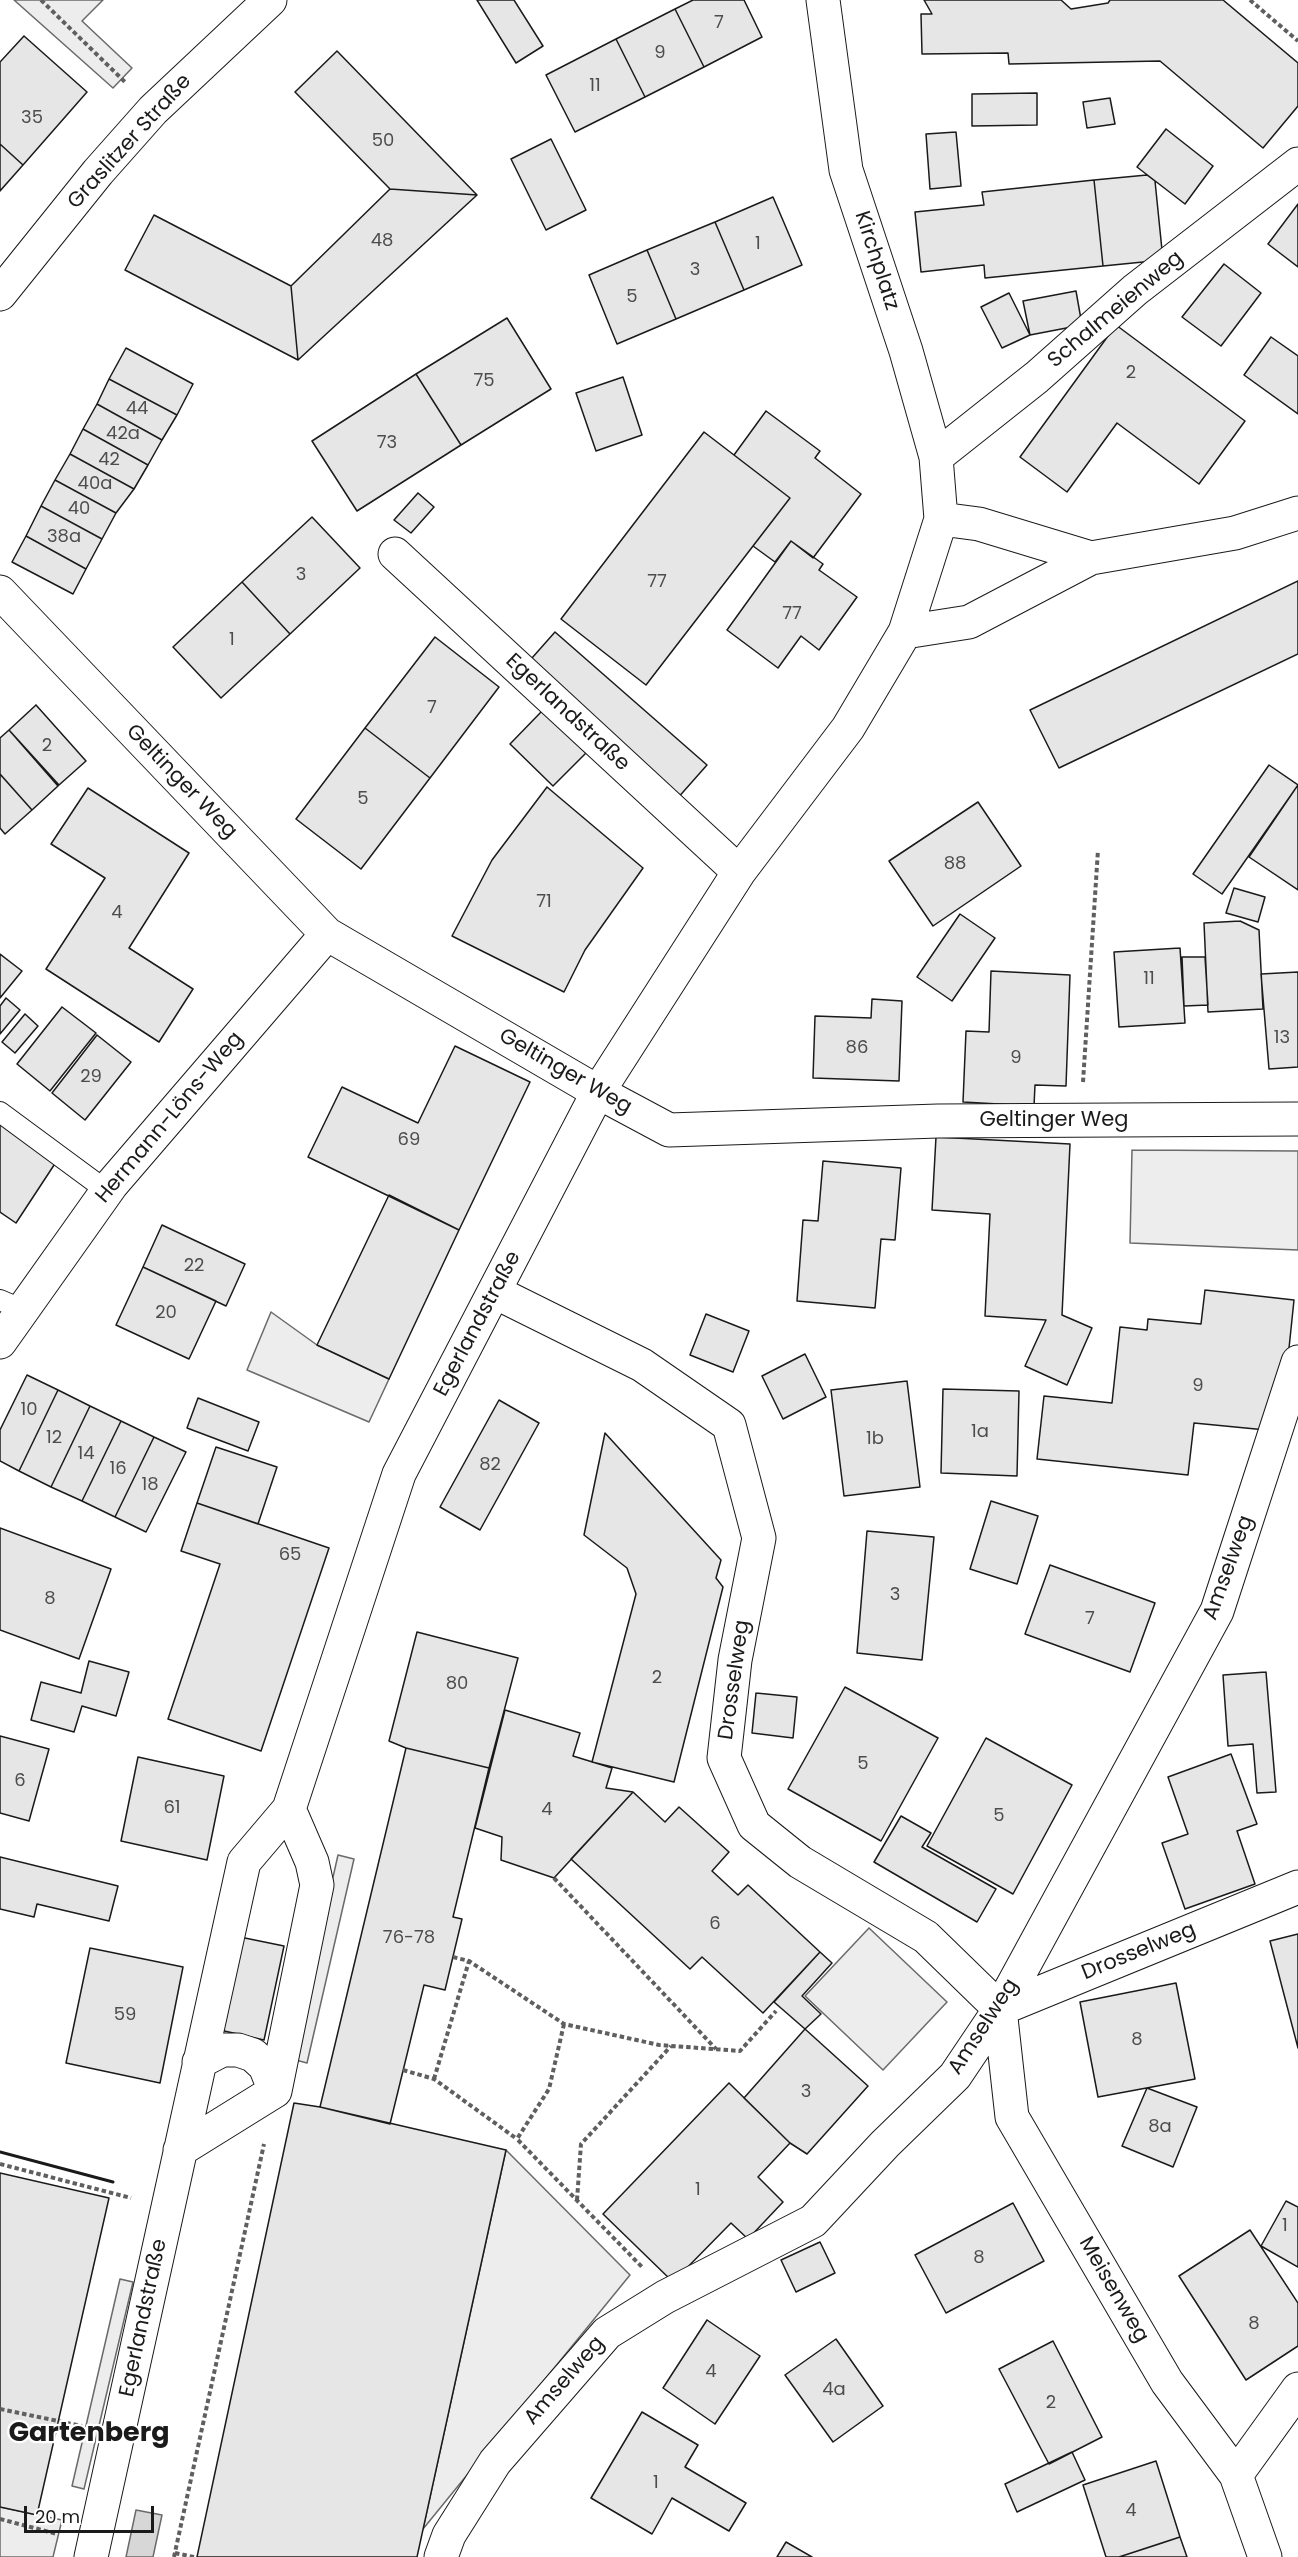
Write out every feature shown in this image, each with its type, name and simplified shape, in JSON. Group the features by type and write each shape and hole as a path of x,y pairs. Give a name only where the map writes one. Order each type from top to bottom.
{"street":[{"name":"Graslitzer Straße","path":"0,294 98,172 153,110 270,0"},
{"name":"Kirchplatz","path":"823,0 846,170 906,351 936,457 940,519"},
{"name":"Schalmeienweg","path":"936,457 1037,377 1135,290 1298,164"},
{"path":"905,632 969,622 1091,558 1235,533 1298,513"},
{"path":"940,519 979,524 1091,558"},
{"name":"Egerlandstraße","path":"91,2557 244,1862 289,1809 399,1474 598,1092 739,872 848,728 905,632 940,519"},
{"name":"Egerlandstraße","path":"394,554 739,872"},
{"name":"Geltinger Weg","path":"0,592 327,934 598,1092 669,1130 938,1121 1298,1119"},
{"name":"Hermann-Löns-Weg","path":"0,1342 11,1304 327,934"},
{"name":"Drosselweg","path":"495,1292 642,1365 729,1425 759,1538 735,1660 724,1758 754,1825 800,1862 926,1937 1000,2009 1298,1887"},
{"name":"Amselweg","path":"441,2557 449,2535 495,2462 607,2333 670,2294 813,2221 885,2144 955,2076 1000,2009 1218,1611 1298,1362"},
{"path":"180,2150 275,2091 316,1886 312,1862 289,1809"},
{"name":"Meisenweg","path":"1000,2009 1012,2117 1167,2382 1236,2475 1264,2557"},
{"path":"199,2062 222,2050 238,2050 252,2055 265,2066 275,2091"},
{"path":"1236,2475 1298,2389"}],"lane":[{"path":"0,1112 107,1191"}],"path":[{"path":"41,0 153,110"},
{"path":"1250,0 1298,41"},
{"path":"1080,1120 1098,850"},
{"path":"554,1878 716,2049"},
{"path":"453,1957 469,1961 564,2024 671,2046 740,2051 776,2011"},
{"path":"434,2079 469,1961"},
{"path":"517,2139 549,2089 564,2024"},
{"path":"577,2201 581,2144 671,2046"},
{"path":"403,2070 434,2079 517,2139 670,2294"},
{"path":"194,2557 174,2555 275,2091"},
{"path":"0,2164 135,2199"},
{"path":"0,2409 82,2426"},
{"path":"0,2519 58,2534"}],"shaded area":[{"path":"14,0 103,0 82,21 132,68 113,88"},
{"path":"1132,1150 1298,1151 1298,1250 1130,1243"},
{"path":"271,1312 317,1345 389,1379 369,1422 247,1370"},
{"path":"338,1855 354,1859 307,2063 292,2059"},
{"path":"869,1928 947,2002 883,2070 805,1996"},
{"path":"506,2150 630,2275 423,2529"},
{"path":"120,2279 133,2282 84,2489 72,2486"},
{"path":"0,2507 62,2520 53,2557 0,2557"},
{"path":"136,2510 162,2515 153,2557 126,2557"}],"building":[{"path":"477,0 514,0 543,46 516,63"},
{"path":"693,0 744,0 762,37 704,67 675,9"},
{"path":"924,0 1061,0 1071,9 1108,3 1110,0 1223,0 1298,63 1298,106 1263,148 1160,61 1009,64 1008,53 922,54 921,14 932,14"},
{"path":"675,9 704,67 645,97 616,39"},
{"path":"24,36 87,92 23,165 0,144 0,62"},
{"path":"616,39 645,97 575,132 546,75"},
{"path":"337,51 477,195 390,189 295,92"},
{"path":"1037,93 1037,125 972,126 972,94"},
{"path":"1110,98 1115,124 1087,128 1083,102"},
{"path":"1166,129 1213,166 1185,204 1137,167"},
{"path":"956,132 961,186 930,189 926,134"},
{"path":"551,139 586,210 546,230 511,159"},
{"path":"0,144 23,165 0,191"},
{"path":"1147,175 1155,181 1163,260 1103,266 1094,180"},
{"path":"1094,180 1103,266 985,278 984,265 921,272 915,212 984,205 982,192"},
{"path":"390,189 477,195 298,360 291,286"},
{"path":"773,197 802,265 744,290 715,222"},
{"path":"1298,204 1298,267 1268,244"},
{"path":"154,215 291,286 298,360 125,270"},
{"path":"715,222 744,290 676,319 647,250"},
{"path":"647,250 676,319 617,344 589,275"},
{"path":"1224,264 1261,293 1221,346 1182,317"},
{"path":"1076,291 1082,325 1030,335 1023,301"},
{"path":"1009,293 1030,335 1002,348 981,307"},
{"path":"507,318 551,389 461,445 416,374"},
{"path":"1116,325 1245,421 1199,484 1117,423 1067,492 1020,457"},
{"path":"1271,337 1298,356 1298,414 1244,375"},
{"path":"126,348 193,384 177,415 109,379"},
{"path":"416,374 461,445 357,511 312,441"},
{"path":"623,377 642,435 596,451 576,393"},
{"path":"109,379 177,415 162,440 97,404"},
{"path":"97,404 162,440 148,465 83,429"},
{"path":"766,411 820,451 815,458 861,494 813,558 791,541 775,562 753,546 790,498 734,455"},
{"path":"83,429 148,465 134,489 70,454"},
{"path":"704,432 790,498 646,685 561,619"},
{"path":"70,454 134,489 116,513 55,480"},
{"path":"55,480 116,513 102,539 41,506"},
{"path":"418,493 434,507 411,533 394,520"},
{"path":"41,506 102,539 86,569 26,536"},
{"path":"312,517 360,568 290,634 242,582"},
{"path":"26,536 86,569 73,594 12,562"},
{"path":"791,541 823,564 819,570 857,597 819,650 801,636 778,668 727,630"},
{"path":"1298,581 1298,654 1059,768 1030,710"},
{"path":"242,582 290,634 221,698 173,647"},
{"path":"555,632 707,765 676,800 524,667"},
{"path":"435,637 499,687 430,778 365,728"},
{"path":"36,705 86,761 59,785 9,730"},
{"path":"542,711 586,753 553,786 510,744"},
{"path":"365,728 430,778 361,869 296,819"},
{"path":"9,730 58,786 32,810 0,774 0,738"},
{"path":"1269,765 1298,785 1222,894 1193,874"},
{"path":"0,774 32,810 5,834 0,828"},
{"path":"1298,785 1298,890 1249,857"},
{"path":"547,787 643,868 585,950 564,992 452,936 492,860"},
{"path":"88,788 189,853 129,948 193,989 159,1042 46,969 105,878 51,844"},
{"path":"978,802 1021,866 933,926 889,861"},
{"path":"1234,888 1265,897 1258,922 1226,913"},
{"path":"960,914 995,938 952,1001 917,977"},
{"path":"1240,921 1259,930 1263,1009 1208,1012 1204,923"},
{"path":"1180,948 1185,1023 1119,1027 1114,952"},
{"path":"0,954 22,971 0,998"},
{"path":"1182,957 1205,957 1208,1005 1184,1006"},
{"path":"991,971 1070,975 1066,1086 1035,1085 1034,1106 963,1102 966,1031 989,1032"},
{"path":"1298,972 1298,1067 1269,1069 1261,974"},
{"path":"6,998 20,1010 0,1034 0,1006"},
{"path":"872,999 902,1001 899,1081 813,1078 815,1016 871,1018"},
{"path":"62,1007 96,1033 50,1091 17,1064"},
{"path":"25,1014 38,1026 15,1053 2,1042"},
{"path":"97,1035 131,1062 85,1120 52,1093"},
{"path":"455,1046 530,1082 459,1230 308,1157 342,1087 418,1123"},
{"path":"0,1123 58,1159 16,1223 0,1212"},
{"path":"936,1137 1070,1144 1062,1315 1092,1328 1067,1385 1025,1366 1046,1320 985,1316 990,1214 932,1210"},
{"path":"823,1161 901,1168 895,1240 881,1239 875,1308 797,1301 803,1220 818,1221"},
{"path":"389,1195 459,1230 389,1379 317,1345"},
{"path":"162,1225 245,1264 226,1306 143,1267"},
{"path":"143,1267 216,1301 189,1359 116,1325"},
{"path":"1205,1290 1294,1300 1286,1377 1266,1430 1194,1423 1188,1475 1037,1459 1044,1396 1112,1403 1120,1327 1147,1330 1148,1319 1201,1324"},
{"path":"706,1314 749,1331 733,1372 690,1355"},
{"path":"805,1354 826,1397 783,1419 762,1376"},
{"path":"27,1375 58,1390 19,1471 0,1461 0,1430"},
{"path":"907,1381 920,1487 844,1496 831,1390"},
{"path":"943,1389 1019,1391 1017,1476 941,1473"},
{"path":"58,1390 90,1406 51,1487 19,1471"},
{"path":"198,1398 259,1422 248,1451 187,1428"},
{"path":"499,1400 539,1423 480,1530 440,1507"},
{"path":"90,1406 121,1421 82,1501 51,1487"},
{"path":"121,1421 154,1437 115,1517 82,1501"},
{"path":"605,1433 721,1560 716,1578 723,1587 674,1782 592,1762 636,1594 627,1568 584,1535"},
{"path":"154,1437 186,1452 146,1532 115,1517"},
{"path":"216,1447 277,1467 258,1524 197,1503"},
{"path":"991,1501 1038,1516 1017,1584 970,1569"},
{"path":"197,1503 329,1548 261,1751 168,1719 220,1564 181,1551"},
{"path":"0,1528 111,1569 79,1659 0,1630"},
{"path":"867,1531 934,1537 922,1660 857,1653"},
{"path":"1050,1565 1155,1603 1130,1672 1025,1634"},
{"path":"417,1632 518,1658 489,1768 406,1748 389,1741"},
{"path":"89,1661 129,1672 116,1716 82,1706 74,1732 31,1720 41,1682 81,1693"},
{"path":"1266,1672 1276,1792 1257,1793 1253,1744 1228,1746 1223,1675"},
{"path":"845,1687 938,1738 881,1841 788,1789"},
{"path":"756,1693 797,1697 793,1738 752,1733"},
{"path":"505,1710 580,1733 573,1756 612,1768 606,1788 633,1792 554,1878 501,1860 502,1837 475,1828"},
{"path":"0,1736 49,1749 29,1821 0,1813"},
{"path":"986,1738 1072,1785 1013,1894 927,1846"},
{"path":"406,1748 489,1768 453,1917 462,1919 445,1990 424,1985 390,2124 320,2107"},
{"path":"1231,1754 1257,1824 1237,1831 1255,1884 1185,1909 1162,1843 1188,1834 1168,1777"},
{"path":"138,1757 224,1776 207,1860 121,1841"},
{"path":"633,1792 665,1822 679,1807 729,1852 712,1871 738,1895 748,1885 820,1952 763,2013 702,1957 690,1969 571,1859"},
{"path":"901,1816 931,1833 922,1847 996,1889 977,1922 874,1862"},
{"path":"0,1857 118,1886 109,1921 37,1904 34,1917 0,1909"},
{"path":"1298,1934 1298,2048 1270,1941"},
{"path":"240,1937 284,1946 264,2040 220,2030"},
{"path":"90,1948 183,1967 160,2083 66,2063"},
{"path":"820,1952 832,1963 802,1996 821,2014 805,2029 774,2002"},
{"path":"1176,1983 1195,2079 1098,2097 1080,2002"},
{"path":"805,2029 868,2086 807,2154 790,2143 744,2098"},
{"path":"729,2083 790,2143 758,2177 783,2202 748,2239 731,2223 673,2282 603,2214"},
{"path":"1147,2088 1197,2107 1173,2167 1122,2146"},
{"path":"294,2103 506,2150 417,2557 197,2557"},
{"path":"0,2173 109,2198 37,2515 0,2507"},
{"path":"1286,2201 1298,2207 1298,2267 1261,2246"},
{"path":"1013,2203 1044,2261 946,2313 915,2255"},
{"path":"1250,2230 1298,2303 1298,2346 1246,2380 1179,2276"},
{"path":"820,2242 835,2273 796,2292 781,2260"},
{"path":"707,2320 760,2356 715,2424 663,2388"},
{"path":"836,2339 883,2406 833,2442 785,2375"},
{"path":"1053,2341 1102,2437 1049,2464 999,2369"},
{"path":"642,2412 698,2445 685,2467 746,2503 729,2531 672,2498 652,2534 591,2498"},
{"path":"1072,2452 1085,2480 1017,2512 1005,2484"},
{"path":"1156,2461 1180,2537 1119,2557 1106,2557 1083,2485"},
{"path":"1180,2537 1187,2557 1119,2557 1159,2544"},
{"path":"786,2542 812,2557 777,2557"}],"wall":[{"path":"0,2152 113,2182"}],"district":[{"name":"Gartenberg","path":"89,2434"}]}
